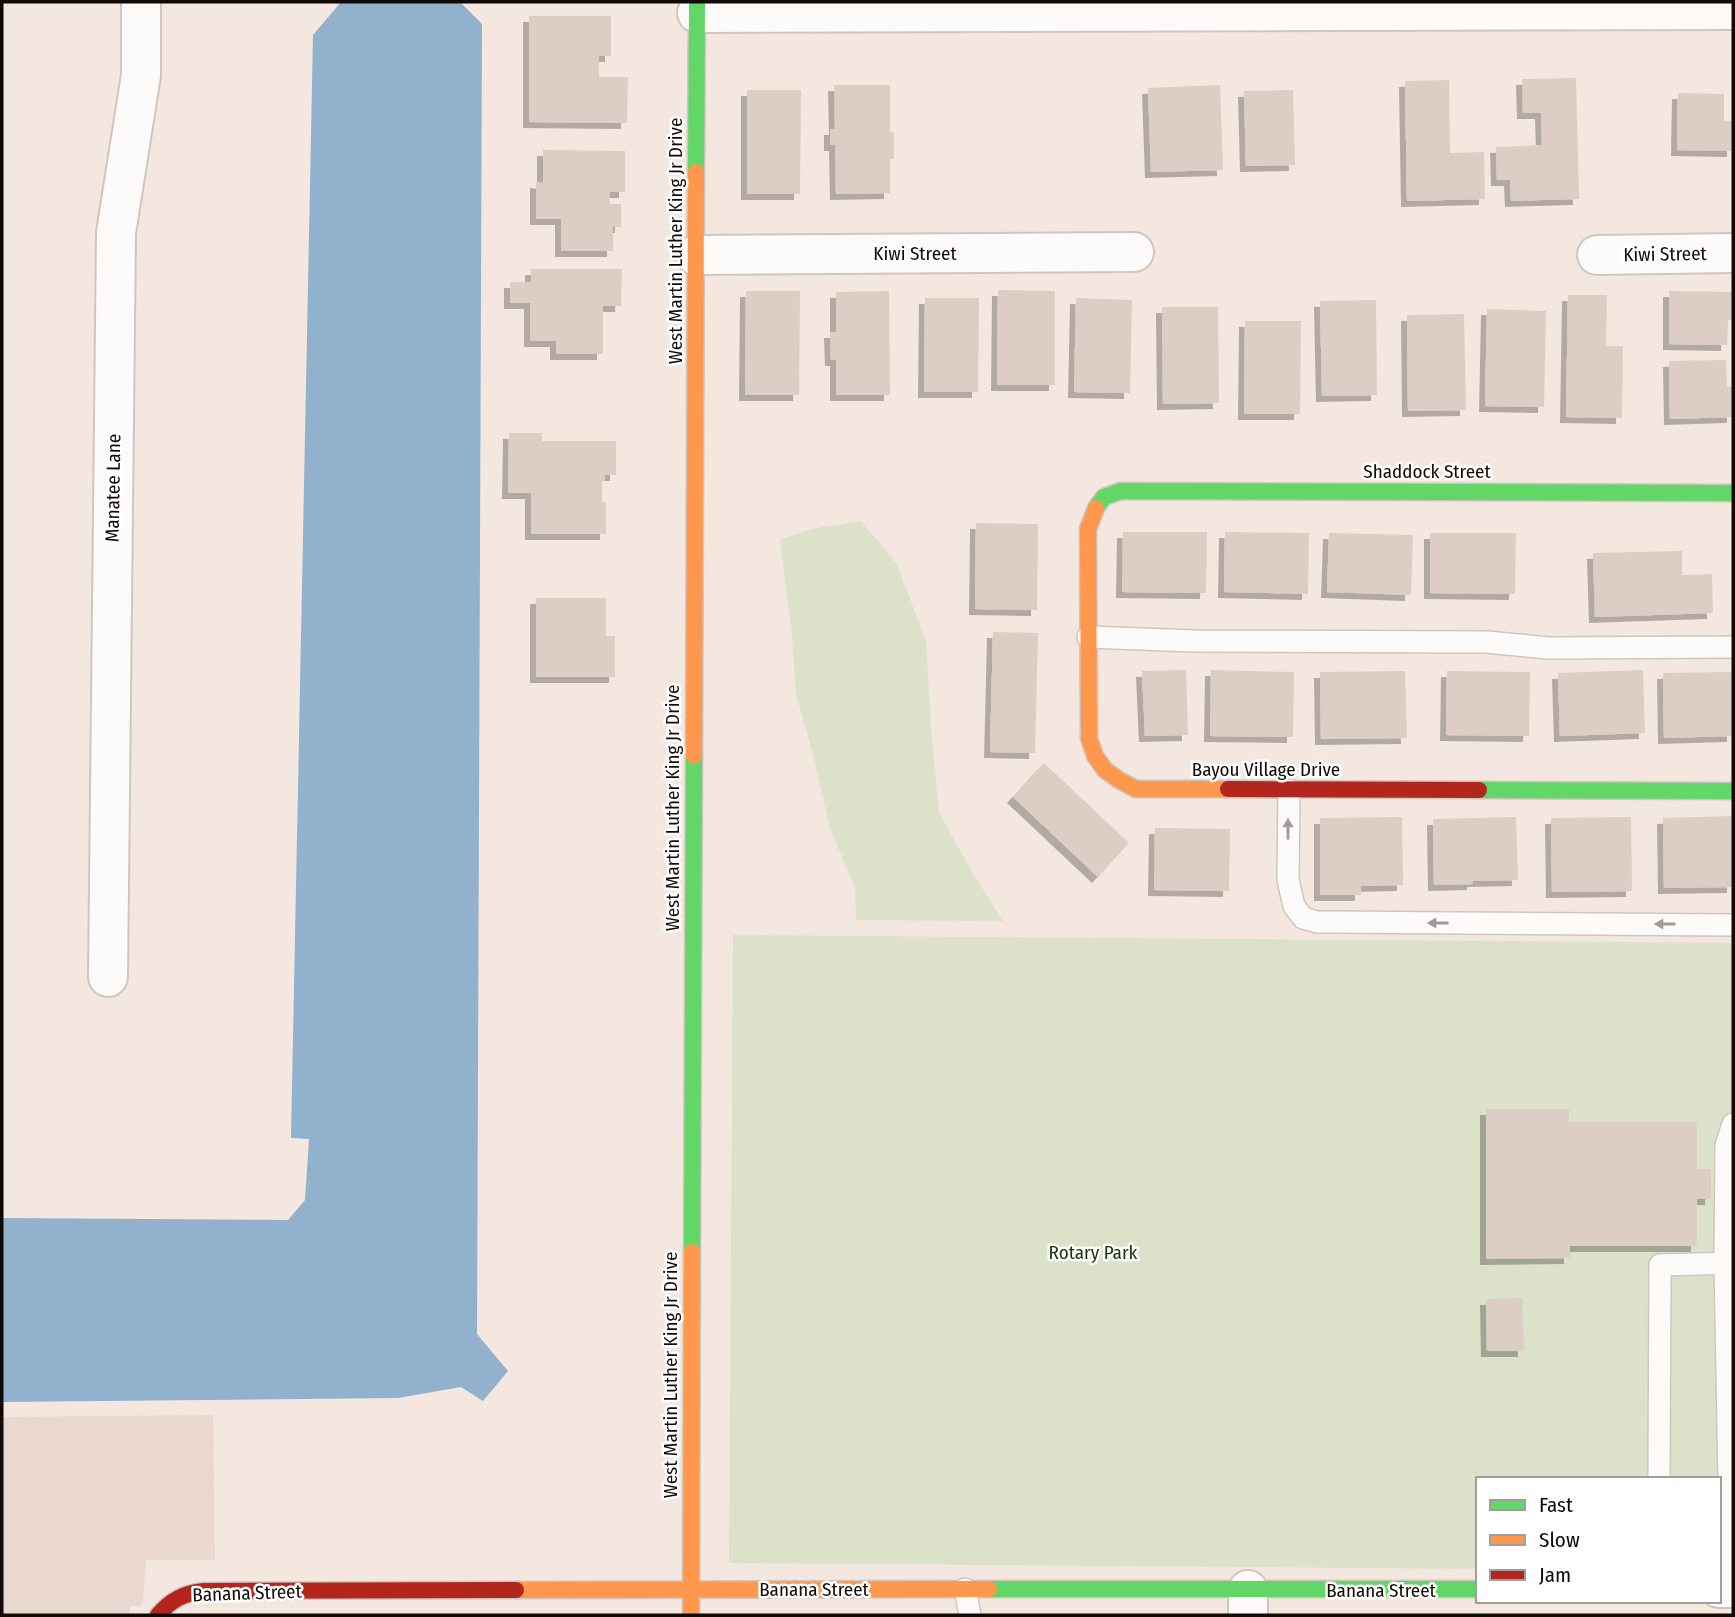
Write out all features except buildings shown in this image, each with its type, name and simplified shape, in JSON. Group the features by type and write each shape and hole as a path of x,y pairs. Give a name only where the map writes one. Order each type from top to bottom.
{"street":[{"name":"Manatee Lane","path":"108,977 116,233 141,75 141,2"},
{"path":"697,7 1733,10"},
{"name":"West Martin Luther King Jr Drive","path":"691,1615 697,7"},
{"name":"Kiwi Street","path":"695,255 1134,252"},
{"name":"Kiwi Street","path":"1597,255 1733,254"},
{"name":"Shaddock Street","path":"1121,491 1733,493"},
{"name":"Bayou Village Drive","path":"1121,491 1104,497 1094,511 1088,529 1088,637 1091,749 1099,764 1122,783 1136,789 1733,791"},
{"name":"Banana Street","path":"158,1615 175,1599 187,1593 204,1591 965,1589 1248,1603 1476,1589"}],"lane":[{"path":"1088,637 1194,641 1487,642 1548,648 1733,647"},
{"path":"1289,790 1288,880 1294,906 1303,918 1317,922 1733,925"},
{"path":"1728,1588 1729,1263 1726,1146 1733,1124"},
{"path":"1659,1477 1660,1265 1729,1263"},
{"path":"965,1589 970,1615"}],"shaded area":[{"path":"213,1415 215,1560 146,1560 143,1602 140,1606 130,1606 130,1615 2,1615 2,1417"}],"green space":[{"path":"861,521 896,563 926,640 939,812 1003,921 856,920 855,888 830,828 796,694 792,635 780,540 811,529"},
{"name":"Rotary Park","path":"733,935 1733,943 1733,1570 1721,1570 1721,1477 1476,1477 1476,1569 729,1563"}],"water":[{"path":"341,2 460,2 482,24 477,1334 508,1371 483,1401 461,1387 398,1398 2,1402 2,1218 288,1220 305,1200 309,1139 291,1138 313,35"}],"traffic: fast":[{"path":"696,172 697,2"},
{"path":"1096,508 1104,497 1121,491 1733,493"},
{"path":"692,1252 694,756"},
{"path":"1479,790 1733,791"},
{"path":"989,1589 1476,1589"}],"traffic: slow":[{"path":"694,756 696,172"},
{"path":"1096,508 1088,529 1089,738 1095,756 1105,770 1136,789 1228,789"},
{"path":"691,1615 692,1252"},
{"path":"516,1590 989,1589"}],"traffic: jam":[{"path":"1228,789 1479,790"},
{"path":"158,1615 178,1598 204,1591 516,1590"}]}
